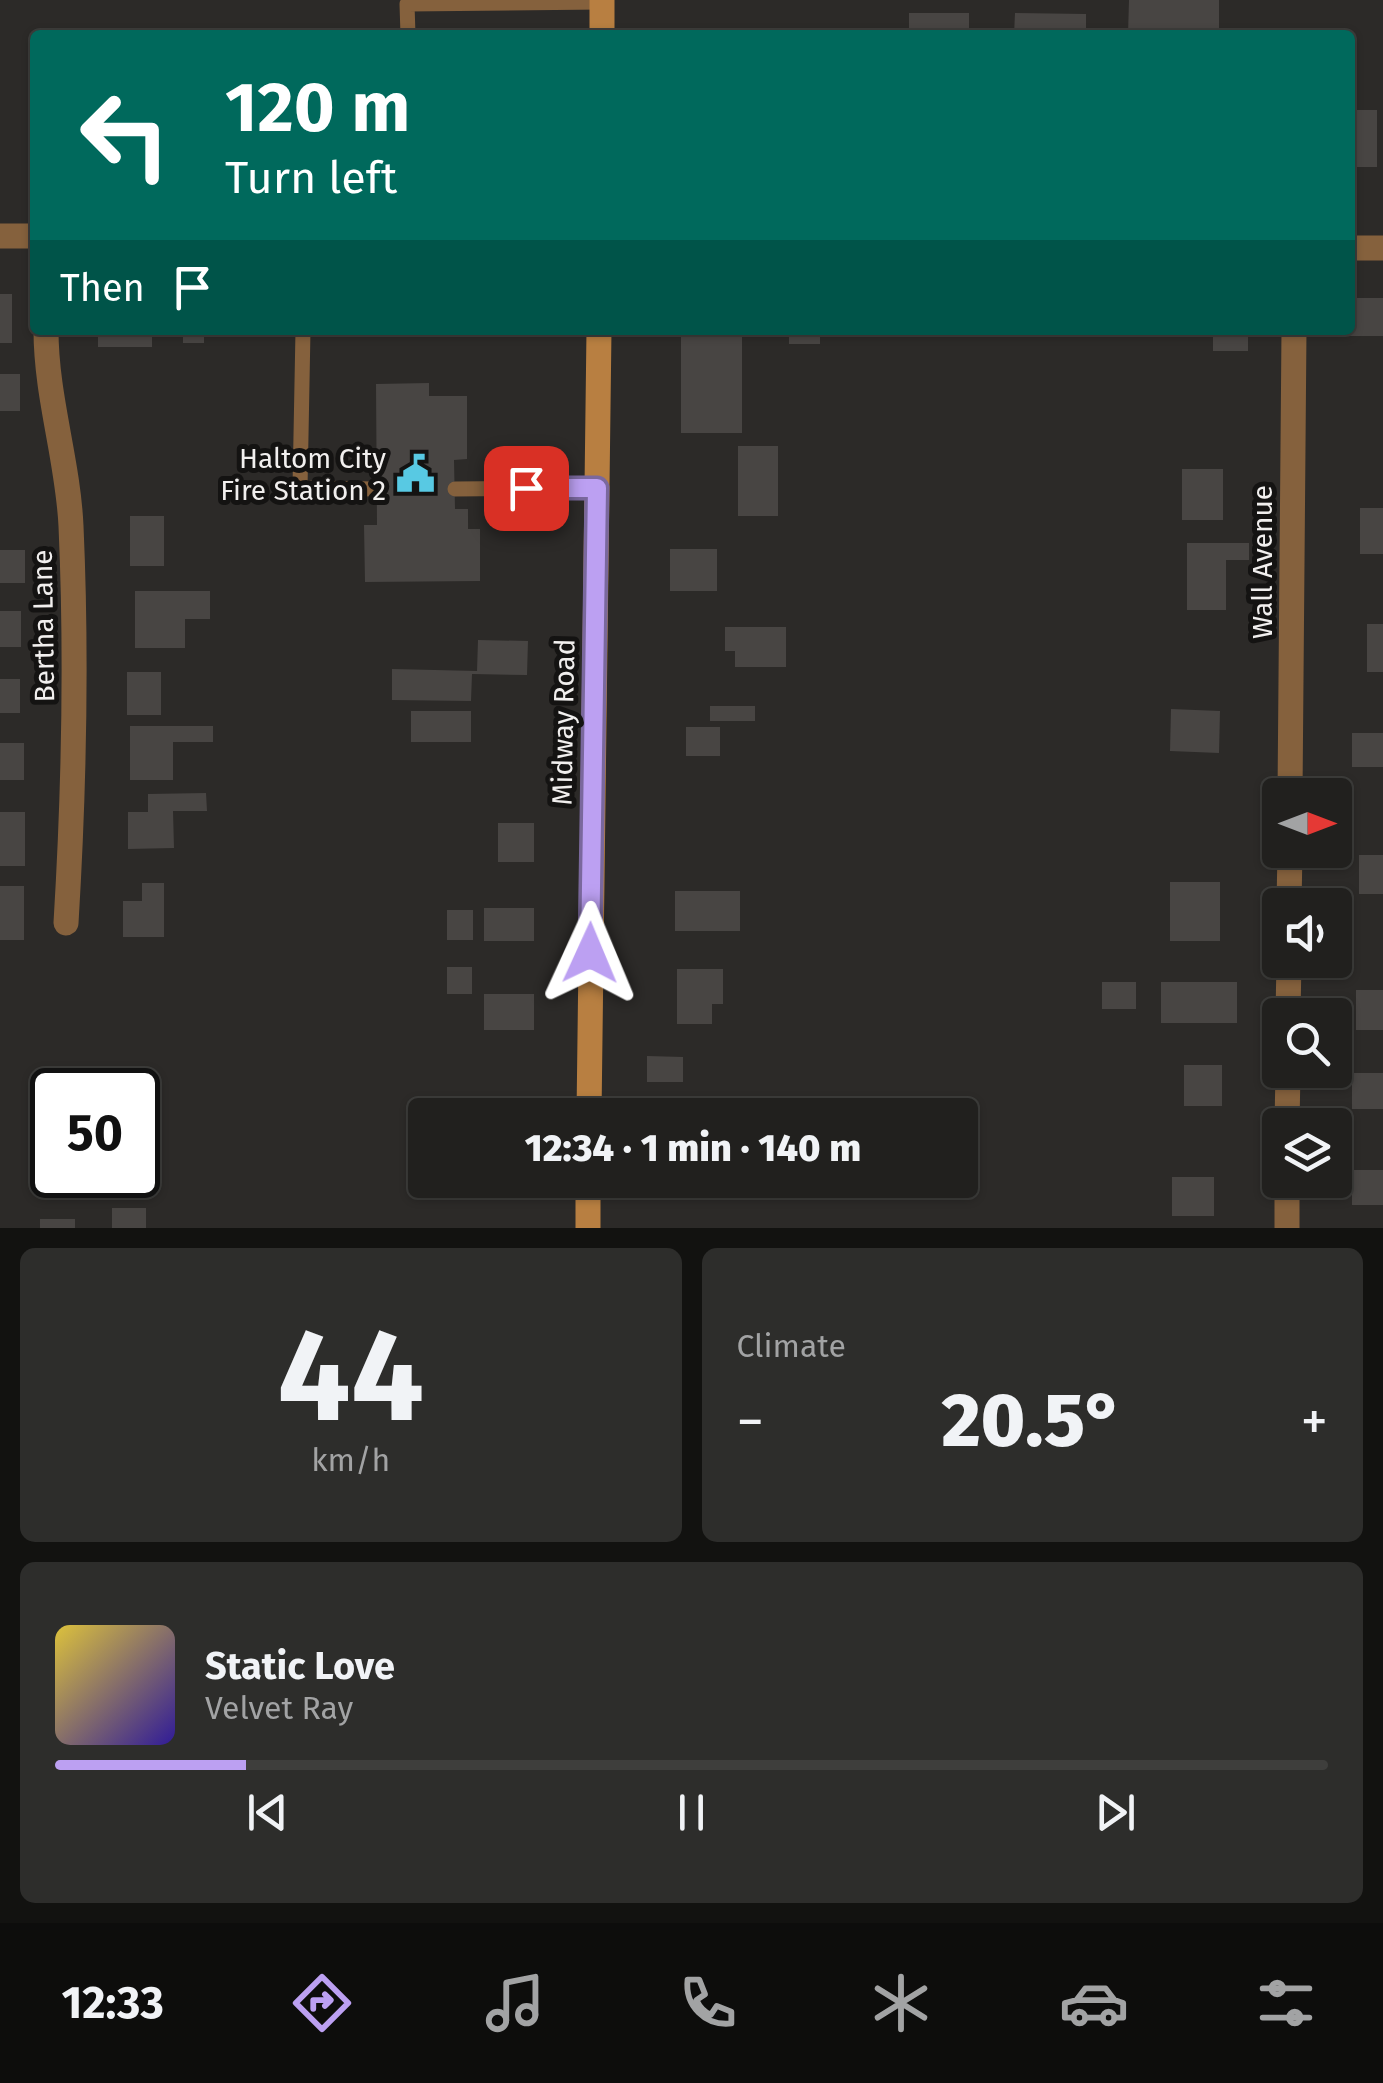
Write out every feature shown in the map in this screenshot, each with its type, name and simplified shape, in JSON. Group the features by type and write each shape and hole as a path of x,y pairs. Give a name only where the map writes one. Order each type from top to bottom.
{"main road":[{"path":"602,1 602,30"},
{"name":"Midway Road","path":"589,1098 599,335"},
{"path":"588,1198 588,1228"}],"street":[{"path":"0,236 30,236"},
{"path":"1355,248 1383,248"},
{"name":"Bertha Lane","path":"46,335 46,365 71,522 76,754 66,923"},
{"name":"Wall Avenue","path":"1290,778 1294,335"},
{"path":"1286,1228 1287,1198"}],"lane":[{"path":"408,30 407,4 602,1"},
{"path":"303,335 300,488 377,489"},
{"path":"455,489 597,488"}],"building":[{"path":"1129,0 1219,0 1219,30 1128,30"},
{"path":"909,13 969,13 969,30 909,30"},
{"path":"1015,13 1086,14 1086,30 1014,30"},
{"path":"1355,110 1377,110 1377,167 1355,167"},
{"path":"0,294 12,294 12,343 0,343"},
{"path":"1355,298 1383,298 1383,336 1349,336 1355,335"},
{"path":"98,335 152,335 152,347 98,347"},
{"path":"183,335 204,335 204,343 183,343"},
{"path":"681,335 742,335 742,433 681,433"},
{"path":"789,335 820,335 820,344 789,344"},
{"path":"1213,335 1248,335 1248,351 1213,351"},
{"path":"0,374 20,374 20,411 0,411"},
{"name":"Haltom City Fire Station 2","path":"429,383 429,396 467,396 467,459 454,460 455,509 468,509 468,529 480,529 480,581 365,582 364,525 377,525 376,384"},
{"path":"738,446 778,446 778,516 738,516"},
{"path":"1182,469 1223,469 1223,520 1182,520"},
{"path":"1360,508 1383,508 1383,554 1360,554"},
{"path":"130,516 164,516 164,566 130,566"},
{"path":"1187,543 1249,543 1249,560 1226,560 1226,610 1187,610"},
{"path":"670,549 717,549 717,591 670,591"},
{"path":"0,550 25,550 25,583 0,583"},
{"path":"135,591 210,591 210,619 185,619 185,648 135,648"},
{"path":"0,611 21,611 21,647 0,647"},
{"path":"1367,624 1383,624 1383,672 1367,672"},
{"path":"725,627 786,627 786,667 735,667 735,651 725,651"},
{"path":"478,640 528,641 527,675 472,674 471,701 392,700 392,669 477,671"},
{"path":"127,672 161,672 161,715 127,715"},
{"path":"0,679 20,679 20,713 0,713"},
{"path":"710,706 755,706 755,721 710,721"},
{"path":"1171,709 1220,711 1219,753 1170,751"},
{"path":"411,711 471,711 471,742 411,742"},
{"path":"130,726 213,726 213,742 173,742 173,780 130,780"},
{"path":"686,727 720,727 720,756 686,756"},
{"path":"1352,733 1383,733 1383,767 1352,767"},
{"path":"0,743 24,743 24,780 0,780"},
{"path":"206,793 207,811 173,811 174,848 128,849 128,812 148,812 148,794"},
{"path":"0,812 25,812 25,866 0,866"},
{"path":"498,823 534,823 534,862 498,862"},
{"path":"1359,855 1383,855 1383,894 1359,894"},
{"path":"1170,882 1220,882 1220,941 1170,941"},
{"path":"142,883 164,883 164,937 123,937 123,901 142,901"},
{"path":"0,886 24,886 24,940 0,940"},
{"path":"675,891 740,891 740,931 675,931"},
{"path":"484,908 534,908 534,941 484,941"},
{"path":"447,910 473,910 473,940 447,940"},
{"path":"447,967 472,967 472,994 447,994"},
{"path":"677,969 723,969 723,1004 712,1004 712,1024 677,1024"},
{"path":"1102,982 1136,982 1136,1009 1102,1009"},
{"path":"1161,982 1237,982 1237,1023 1161,1023"},
{"path":"1356,990 1383,990 1383,1030 1356,1030"},
{"path":"484,994 534,994 534,1030 484,1030"},
{"path":"647,1056 683,1057 683,1082 647,1082"},
{"path":"1184,1065 1222,1065 1222,1106 1184,1106"},
{"path":"1352,1073 1383,1073 1383,1109 1352,1109"},
{"path":"1352,1170 1383,1170 1383,1205 1352,1205"},
{"path":"1172,1177 1214,1177 1214,1216 1172,1216"},
{"path":"112,1208 146,1208 146,1228 112,1228"},
{"path":"40,1219 75,1219 75,1228 40,1228"}],"place":[{"name":"Haltom City Fire Station 2","path":"416,474"}],"route":[{"path":"526,488 597,488 590,953"}]}
